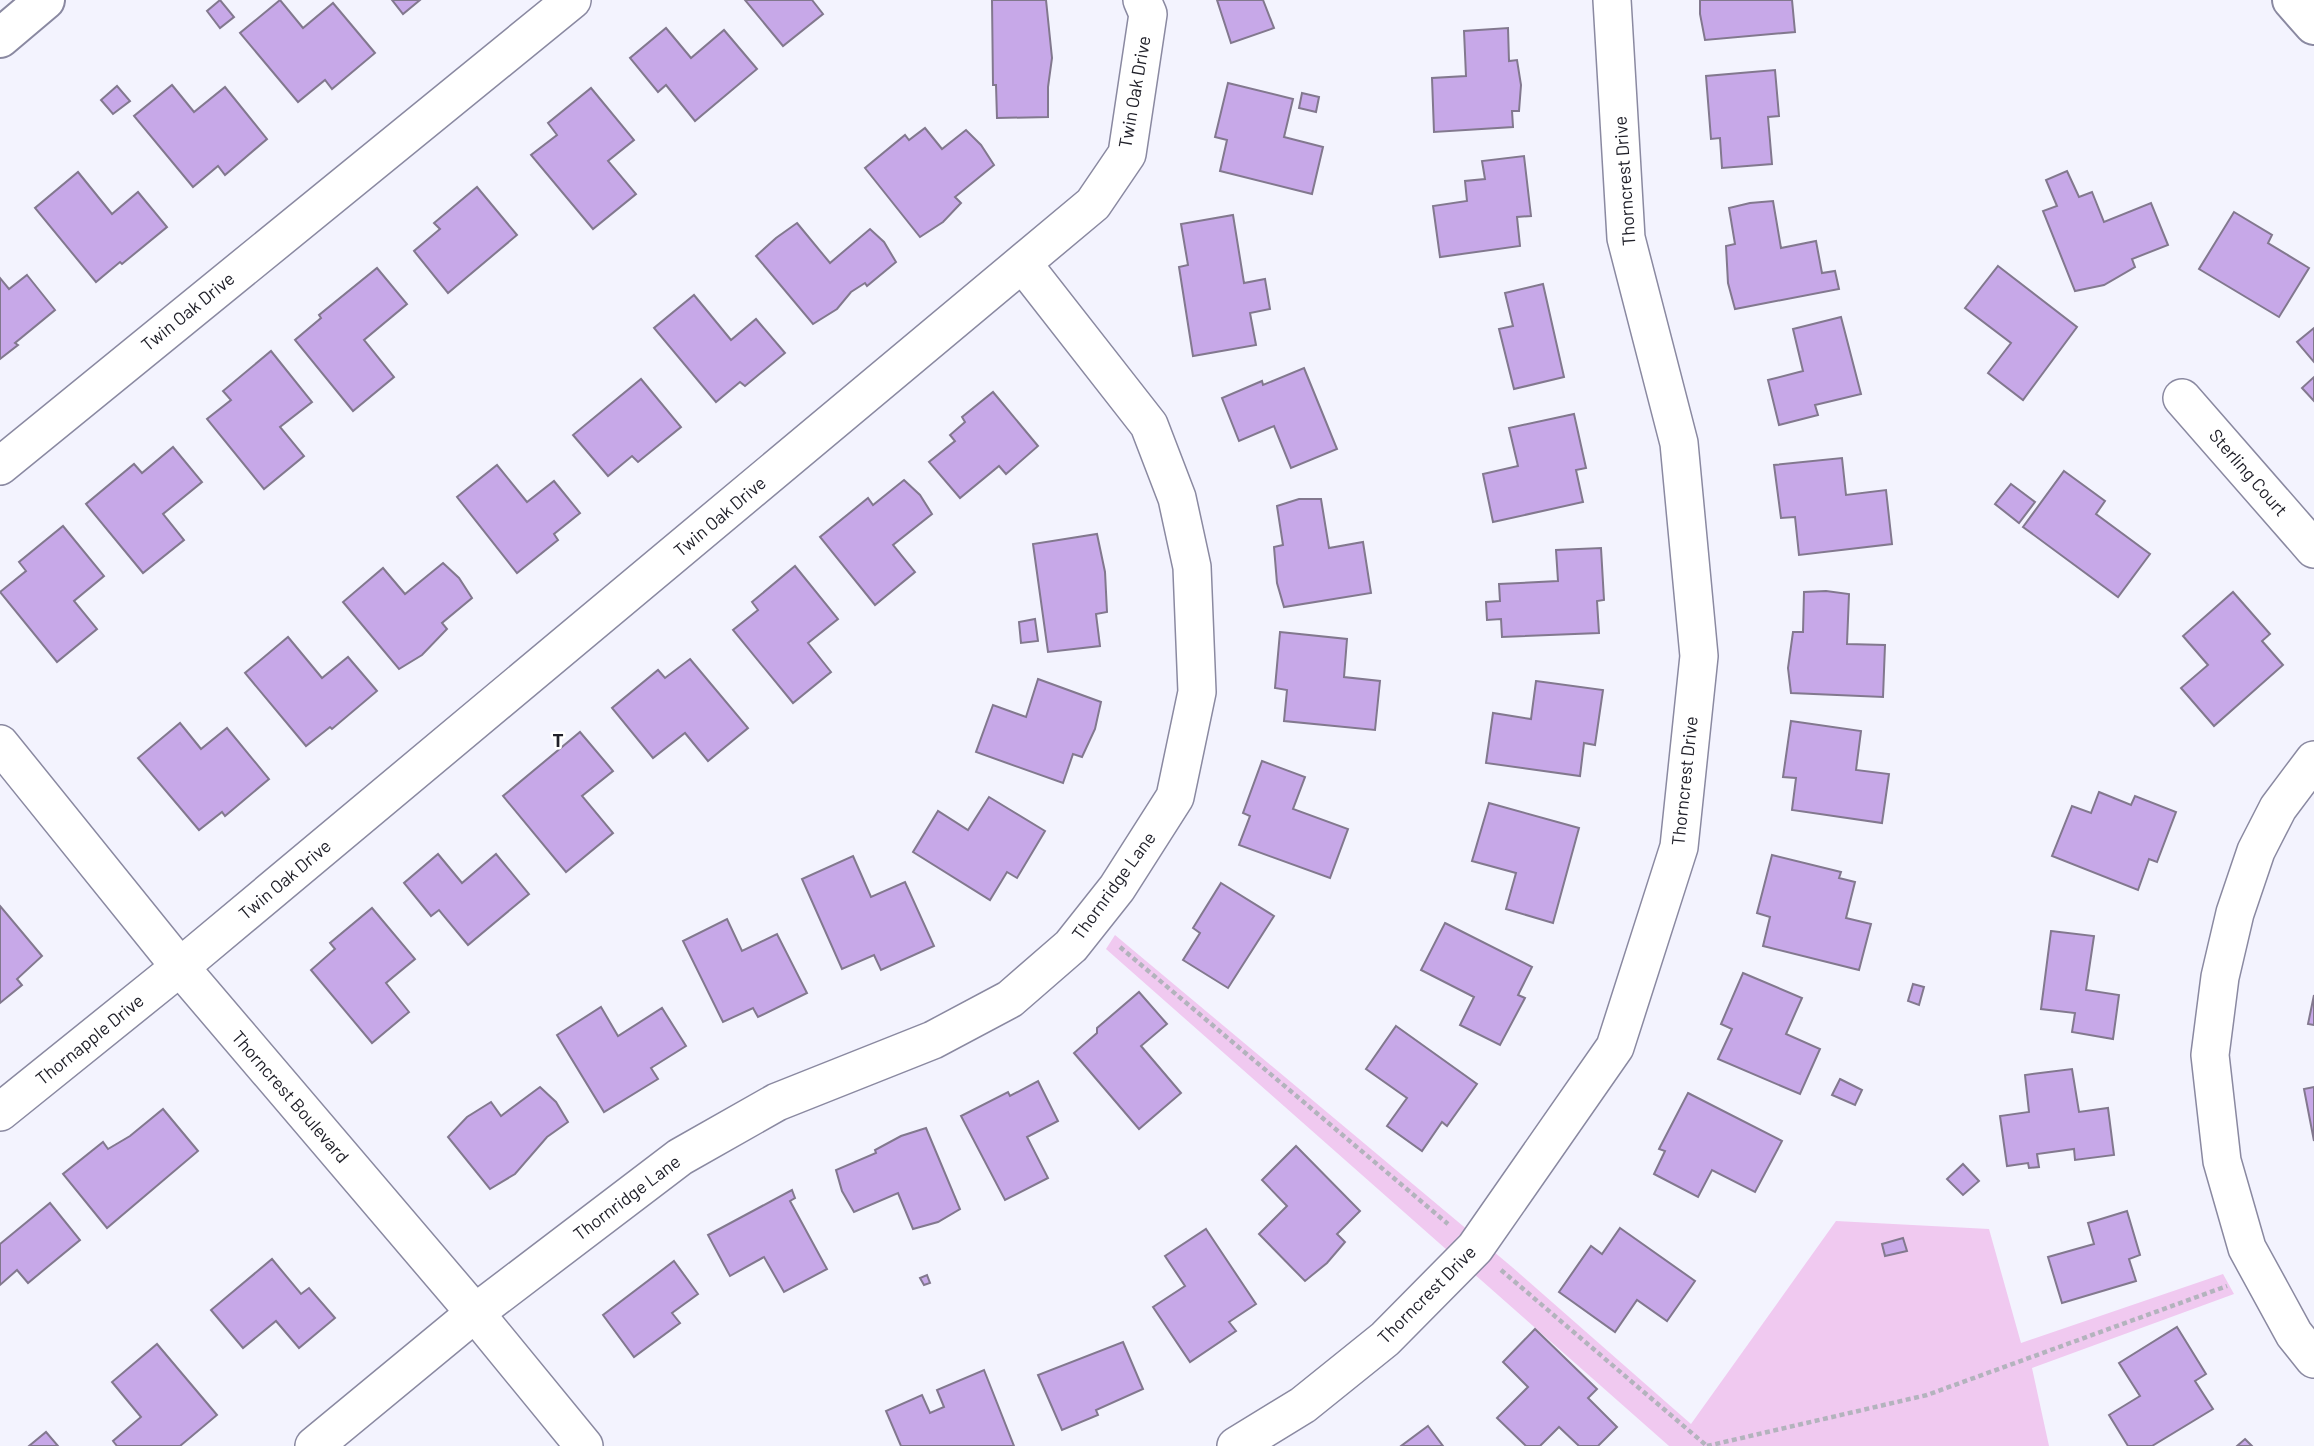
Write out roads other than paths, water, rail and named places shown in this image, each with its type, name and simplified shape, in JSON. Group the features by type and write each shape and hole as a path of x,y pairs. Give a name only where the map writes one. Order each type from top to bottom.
{"street":[{"path":"0,38 45,0"},
{"name":"Twin Oak Drive","path":"0,466 572,0"},
{"name":"Twin Oak Drive","path":"180,968 1093,204 1127,154 1148,14 1143,0"},
{"name":"Thorncrest Drive","path":"1236,1446 1303,1405 1385,1339 1475,1248 1615,1047 1679,847 1699,656 1679,443 1626,238 1612,0"},
{"path":"2292,0 2314,25"},
{"name":"Thornridge Lane","path":"475,1313 680,1157 777,1102 933,1040 1010,999 1071,946 1117,888 1175,797 1197,692 1192,567 1177,498 1149,425 1023,264"},
{"name":"Sterling Court","path":"2182,398 2314,549"},
{"name":"Thorncrest Boulevard","path":"0,744 180,968 475,1313 584,1446"},
{"path":"2314,760 2278,808 2256,851 2235,913 2223,964 2210,1055 2222,1161 2247,1248 2294,1334 2314,1359"},
{"name":"Thornapple Drive","path":"0,1112 180,968"},
{"path":"314,1446 475,1313"}],"district":[{"name":"T","path":"558,740"}]}
